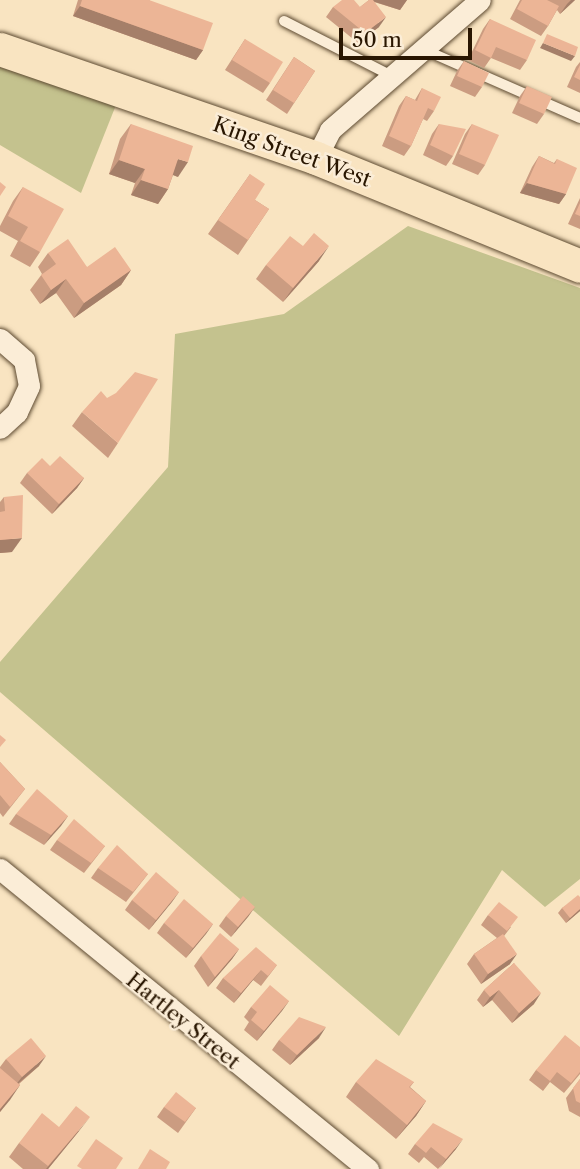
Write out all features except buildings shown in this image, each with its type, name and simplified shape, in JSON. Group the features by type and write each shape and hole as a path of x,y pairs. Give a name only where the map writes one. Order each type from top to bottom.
{"main road":[{"name":"King Street West","path":"0,49 316,158 580,266"}],"street":[{"path":"316,158 330,130 480,0"},
{"path":"0,339 24,359 29,386 18,412 0,428"},
{"name":"Hartley Street","path":"0,869 368,1169"}],"lane":[{"path":"284,21 394,77"},
{"path":"425,50 580,118"}],"shaded area":[{"path":"0,67 116,105 81,193 0,145"},
{"path":"408,226 580,288 580,879 545,907 502,870 399,1036 0,692 0,662 168,467 175,334 284,314"}]}
